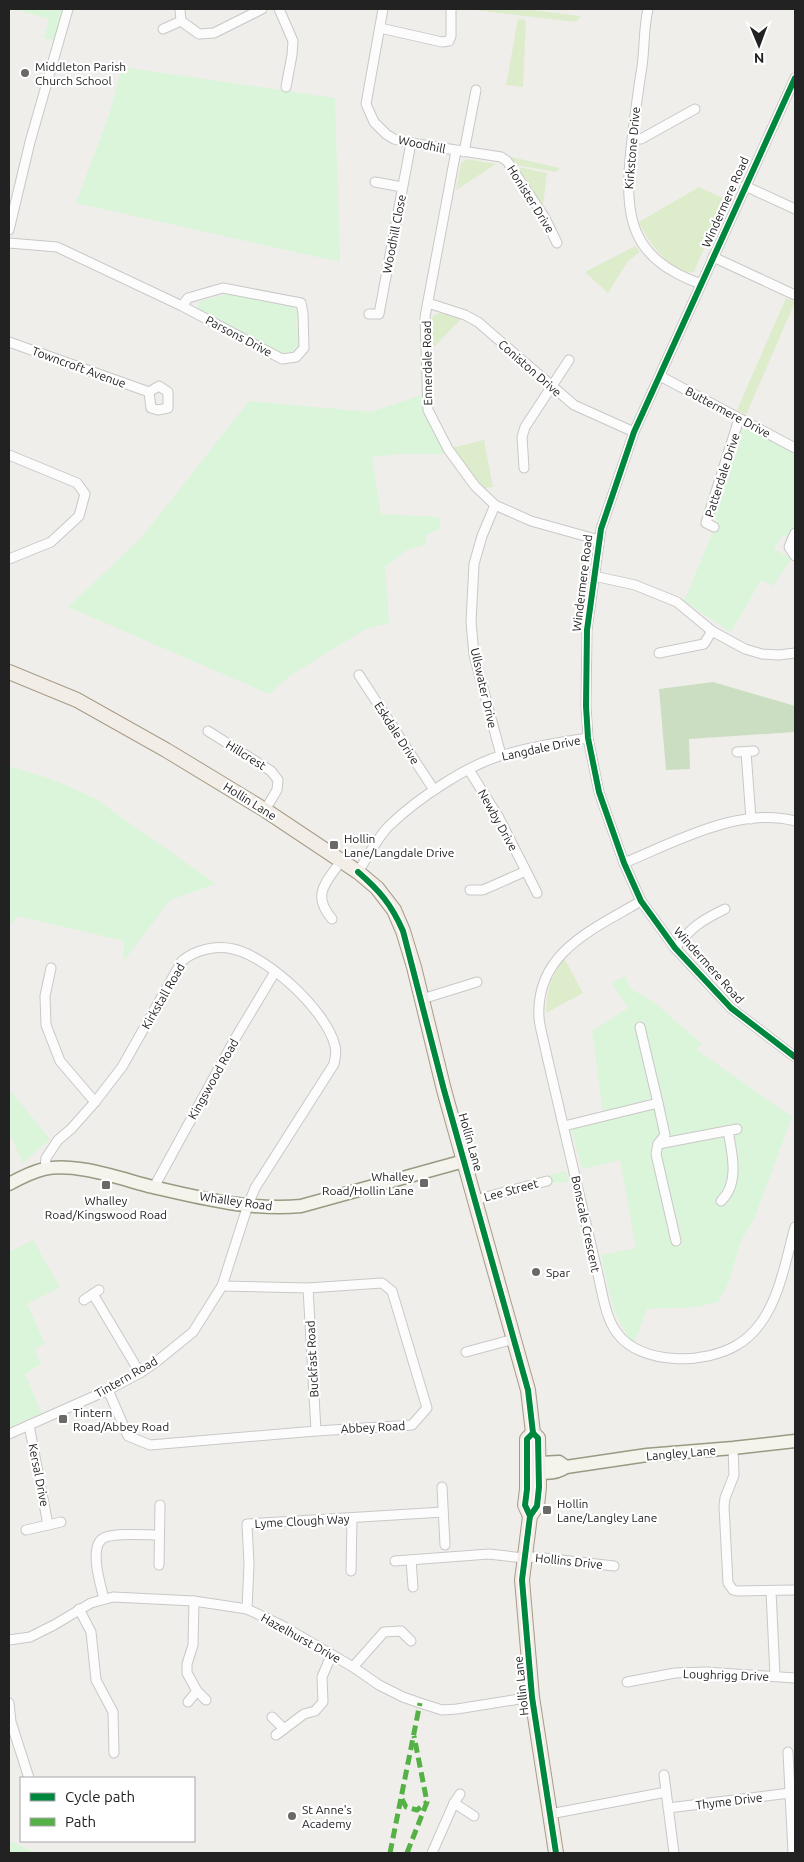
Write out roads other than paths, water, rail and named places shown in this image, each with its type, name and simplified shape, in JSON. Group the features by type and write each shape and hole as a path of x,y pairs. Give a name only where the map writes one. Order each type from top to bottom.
{"main road":[{"name":"Hollin Lane","path":"9,672 76,700 166,750 265,810 358,872 377,888 394,910 403,931 422,999 464,1161 528,1390 533,1433 538,1438 536,1468 537,1506 530,1516 522,1580 532,1697 556,1853"}],"street":[{"path":"9,230 11,205 68,9"},
{"path":"180,9 181,21 199,34 214,33 262,9"},
{"path":"279,9 293,41 288,55 286,87"},
{"name":"Woodhill","path":"383,9 366,104 374,122 394,139 460,152 501,157"},
{"path":"380,28 442,42 449,40 451,36 450,9"},
{"name":"Kirkstone Drive","path":"648,9 632,139 628,192 632,223 646,250 661,264 701,284"},
{"path":"163,29 181,21"},
{"name":"Windermere Road","path":"795,78 634,432 601,529 587,630 586,706 588,738 599,792 624,863 641,901 675,948 731,1008 795,1057"},
{"name":"Ennerdale Road","path":"476,90 460,152 425,317 428,410 448,449 476,486 496,505 531,521 599,540"},
{"path":"632,139 641,139 695,109"},
{"name":"Woodhill Close","path":"369,314 379,314 411,143"},
{"name":"Honister Drive","path":"501,157 511,167 544,218 557,243"},
{"path":"374,182 402,187"},
{"path":"745,186 795,209"},
{"name":"Parsons Drive","path":"9,244 57,247 182,306 282,359 296,357 304,348 301,303 224,288 188,298 182,306"},
{"path":"713,257 795,295"},
{"name":"Coniston Drive","path":"428,303 466,315 478,322 574,405 634,432"},
{"name":"Towncroft Avenue","path":"9,342 149,392"},
{"path":"524,468 522,436 524,430 569,360"},
{"name":"Buttermere Drive","path":"660,376 795,448"},
{"name":"Patterdale Drive","path":"714,527 706,523 740,419"},
{"path":"9,455 77,483 85,494 79,516 51,542 9,559"},
{"name":"Ullswater Drive","path":"496,505 482,536 474,564 471,622 474,655 501,755"},
{"path":"795,533 788,547 795,556"},
{"path":"594,576 635,585 677,602 712,630 745,649 762,654 779,655 795,653"},
{"path":"659,653 704,644 712,630"},
{"name":"Eskdale Drive","path":"359,675 434,790"},
{"name":"Hillcrest","path":"208,730 271,771 278,780 276,790 265,810"},
{"name":"Langdale Drive","path":"358,872 389,826 434,790 469,770 501,755 548,744 588,738"},
{"path":"745,752 751,818"},
{"name":"Newby Drive","path":"469,770 499,818 537,893"},
{"path":"624,863 708,828 751,818 788,819 795,821"},
{"path":"332,919 323,907 322,889 341,861"},
{"path":"470,890 483,890 526,871"},
{"name":"Bonscale Crescent","path":"641,901 572,943 555,961 543,986 539,1003 539,1019 608,1316 618,1334 638,1351 663,1358 714,1354 738,1344 751,1334 770,1308 795,1227"},
{"path":"675,948 701,920 725,909"},
{"name":"Kirkstall Road","path":"45,1169 46,1158 56,1143 96,1102 122,1068 182,961 188,956 209,949 233,949 254,958 302,994 318,1012 332,1035 336,1047 336,1056 330,1072 260,1181 248,1205"},
{"path":"51,968 45,996 46,1025 60,1062 96,1102"},
{"name":"Kingswood Road","path":"154,1187 236,1038 275,972"},
{"path":"422,999 478,982"},
{"path":"640,1027 665,1135 658,1144 656,1154 676,1240"},
{"path":"564,1126 658,1103"},
{"path":"658,1144 733,1130 734,1167 728,1194 721,1200"},
{"name":"Whalley Road","path":"9,1184 23,1176 45,1169 90,1170 154,1187 248,1205 273,1207 301,1206 464,1161"},
{"name":"Lee Street","path":"475,1200 547,1181"},
{"name":"Tintern Road","path":"9,1434 108,1390 140,1373 193,1332 222,1286 248,1205"},
{"name":"Abbey Road","path":"108,1390 128,1436 150,1445 412,1425 427,1408 392,1291 382,1283 308,1288 222,1286"},
{"name":"Buckfast Road","path":"308,1288 316,1431"},
{"path":"84,1300 96,1292 140,1373"},
{"path":"466,1352 514,1338"},
{"name":"Kersal Drive","path":"29,1425 48,1525"},
{"name":"Langley Lane","path":"536,1468 559,1462 566,1467 647,1455 795,1441"},
{"path":"733,1448 734,1475 725,1498 724,1506 728,1583 733,1590 738,1592 795,1590"},
{"path":"442,1487 445,1545"},
{"path":"159,1565 160,1505"},
{"name":"Lyme Clough Way","path":"246,1609 249,1564 247,1524 443,1512"},
{"path":"351,1571 352,1519"},
{"name":"Kersal Drive","path":"26,1530 61,1522"},
{"path":"104,1600 96,1555 97,1546 102,1539 113,1535 159,1535"},
{"name":"Hollins Drive","path":"395,1561 489,1554 614,1566"},
{"path":"341,1557 351,1557"},
{"path":"411,1560 413,1587"},
{"path":"771,1591 775,1676"},
{"name":"Hazelhurst Drive","path":"9,1640 30,1637 91,1603 113,1597 194,1601 246,1609 281,1625 331,1656 353,1667 379,1685 403,1697 442,1710 477,1707 532,1697"},
{"path":"194,1601 193,1645 187,1664 187,1673 197,1690 206,1700"},
{"path":"79,1609 91,1632 96,1680 113,1712 119,1738 114,1753"},
{"path":"353,1667 384,1632 401,1632 411,1641"},
{"path":"272,1717 280,1732 304,1714 315,1711 322,1702 322,1677 331,1656"},
{"name":"Loughrigg Drive","path":"627,1682 675,1673 706,1672 795,1678"},
{"path":"188,1702 197,1690"},
{"path":"9,1703 11,1722 28,1759 29,1777"},
{"path":"788,1752 793,1853"},
{"path":"664,1775 674,1853"},
{"path":"550,1814 666,1792"},
{"name":"Thyme Drive","path":"668,1808 790,1793"},
{"path":"432,1853 454,1803 460,1794"},
{"path":"454,1803 474,1816"}],"place":[{"name":"Middleton Parish Church School","path":"25,73"},
{"name":"Hollin Lane/Langdale Drive","path":"334,845"},
{"name":"Whalley Road/Hollin Lane","path":"424,1183"},
{"name":"Whalley Road/Kingswood Road","path":"106,1185"},
{"name":"Spar","path":"536,1272"},
{"name":"Tintern Road/Abbey Road","path":"63,1419"},
{"name":"Hollin Lane/Langley Lane","path":"547,1510"},
{"name":"St Anne's Academy","path":"292,1816"}]}
